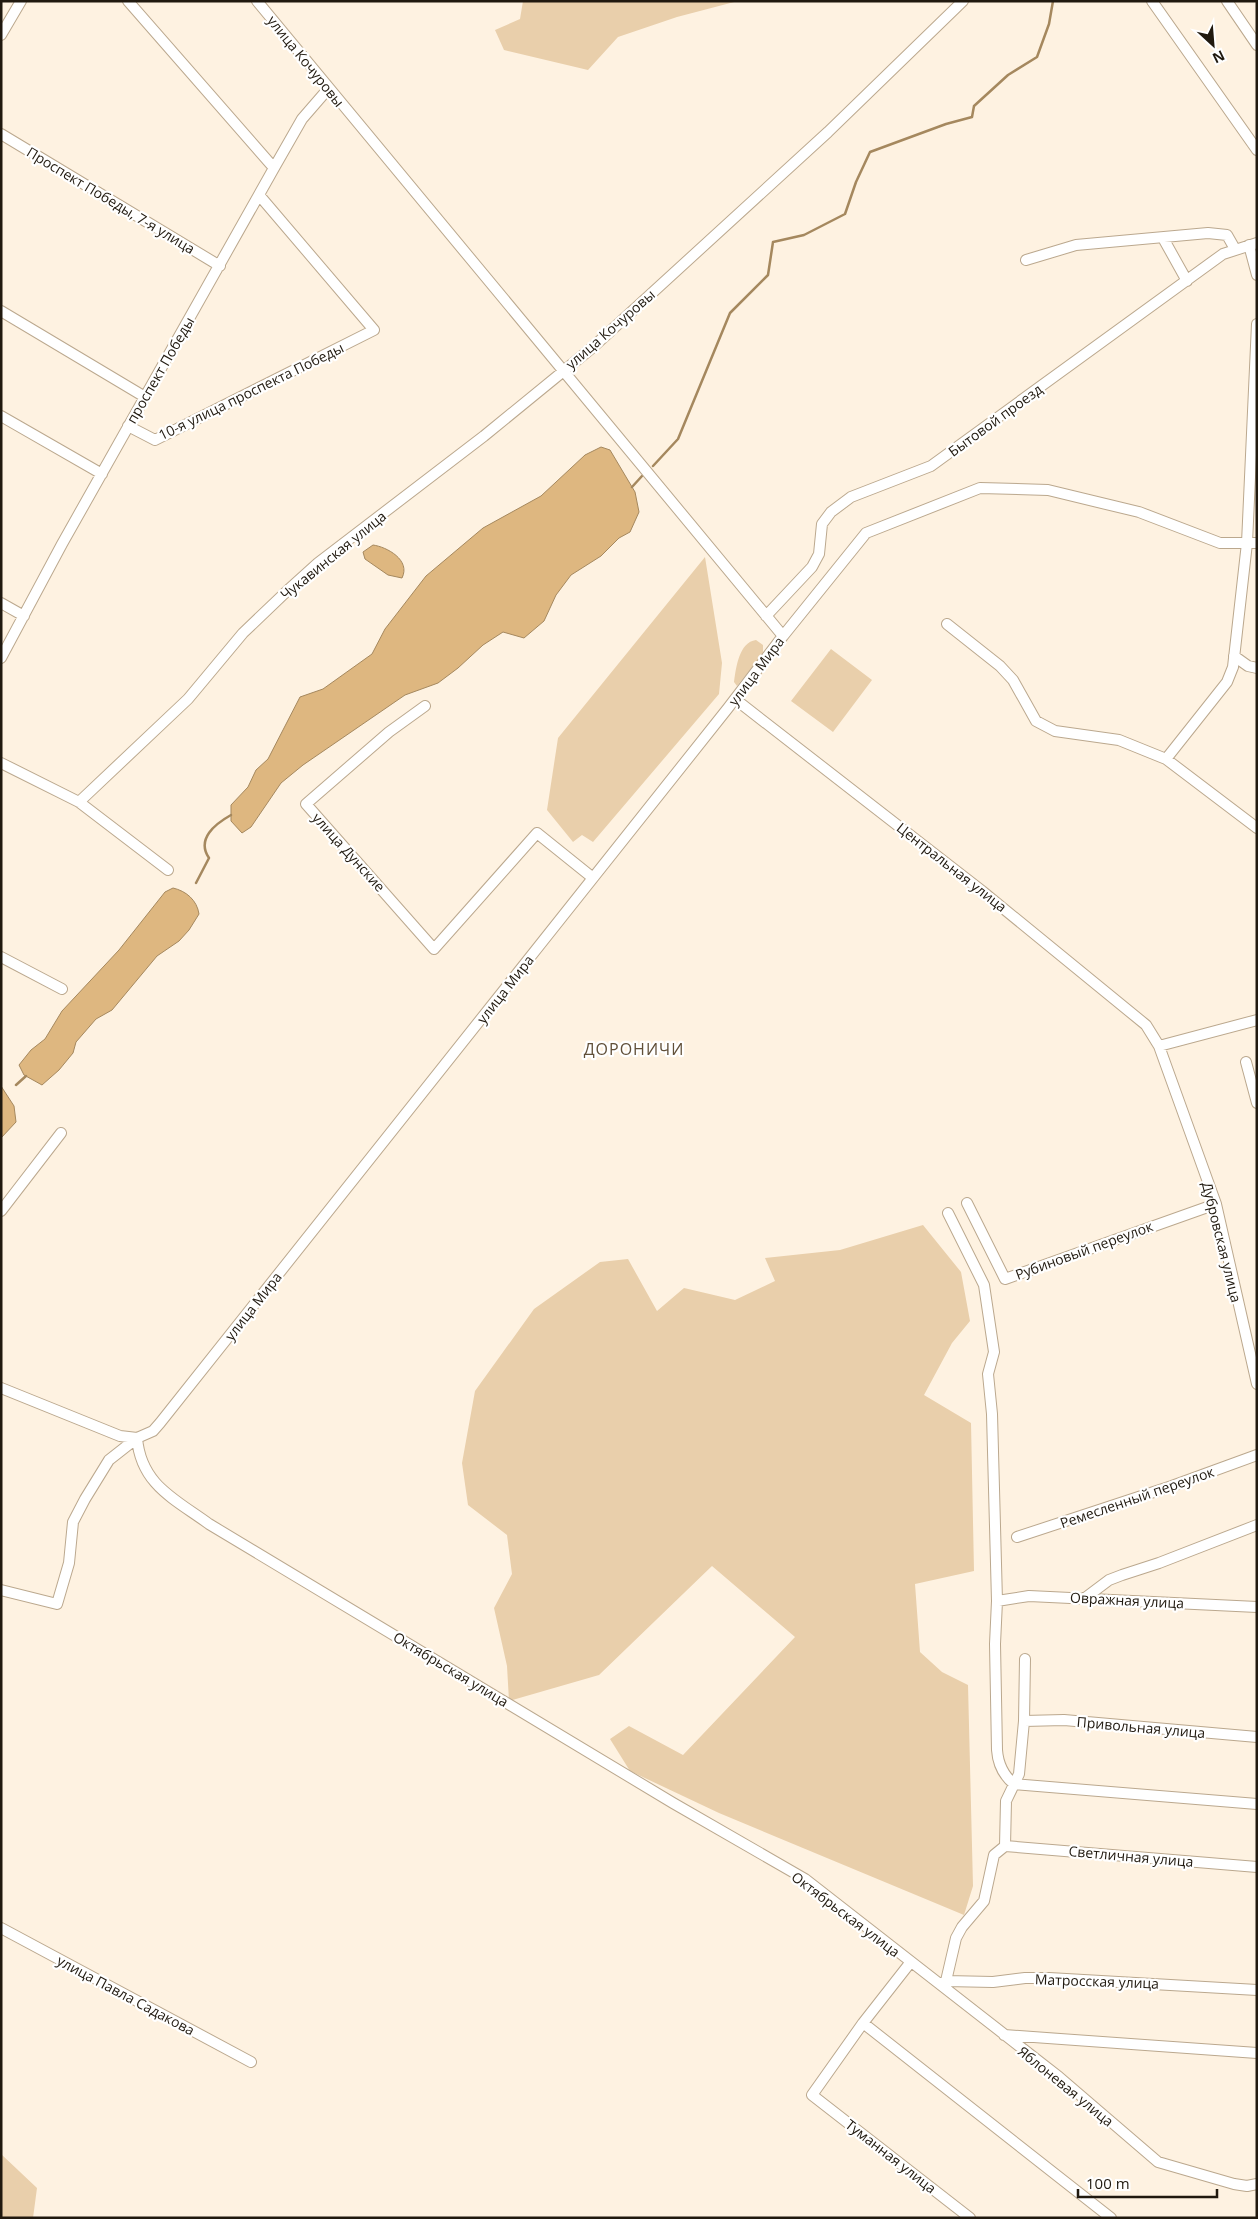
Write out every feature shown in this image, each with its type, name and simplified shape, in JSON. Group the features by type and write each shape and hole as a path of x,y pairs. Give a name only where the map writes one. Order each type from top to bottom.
{"street":[{"path":"1,35 21,1"},
{"path":"128,1 274,168"},
{"name":"улица Кочуровы","path":"257,1 562,371 593,346 814,145 963,1"},
{"path":"1152,1 1257,150"},
{"path":"1227,1 1257,45"},
{"name":"проспект Победы","path":"1,658 128,426 302,119 328,89"},
{"name":"Проспект Победы, 7-я улица","path":"1,134 220,266"},
{"name":"10-я улица проспекта Победы","path":"128,426 155,440 374,330 259,195"},
{"path":"1026,260 1076,245 1208,233 1227,235 1235,249"},
{"path":"1163,238 1187,281"},
{"path":"1253,244 1257,275"},
{"name":"Бытовой проезд","path":"766,616 812,568 819,554 822,524 831,512 851,497 931,466 1223,254 1253,244"},
{"path":"1,311 145,398"},
{"path":"1166,759 1227,682 1234,656 1252,543 1257,324"},
{"path":"562,371 782,636"},
{"name":"Чукавинская улица","path":"79,802 188,698 243,633 318,563 484,436 562,371"},
{"path":"1,416 102,474"},
{"name":"улица Мира","path":"1,1590 57,1604 69,1563 74,1522 108,1460 137,1438 153,1431 160,1423 735,699 782,636 866,533 980,488 1048,490 1139,512 1220,543 1252,543"},
{"path":"1,603 24,616"},
{"path":"947,624 1000,666 1013,680 1036,721 1055,732 1119,740 1166,759 1257,828"},
{"path":"1234,656 1248,666 1257,668"},
{"name":"Центральная улица","path":"735,699 959,872 1129,1010 1146,1025 1159,1046"},
{"name":"улица Дунские","path":"425,706 389,732 306,804 434,948 537,833 593,878"},
{"path":"1,763 79,802 168,870"},
{"path":"1,957 62,990"},
{"path":"1159,1046 1256,1017"},
{"name":"Дубровская улица","path":"1159,1046 1216,1204 1257,1384"},
{"path":"1246,1062 1257,1103"},
{"path":"1,1210 61,1133"},
{"name":"Рубиновый переулок","path":"967,1203 1005,1279 1216,1204"},
{"path":"948,1213 984,1285 994,1352 988,1374 992,1414 997,1601 995,1644 997,1750 998,1761 1002,1770 1014,1784 1257,1804"},
{"path":"1,1388 120,1436 137,1438"},
{"name":"Октябрьская улица","path":"137,1438 144,1470 163,1490 209,1524 673,1803 805,1879 910,1963"},
{"name":"Ремесленный переулок","path":"1017,1537 1172,1486 1257,1455"},
{"path":"1085,1598 1109,1580 1122,1574 1159,1563 1257,1525"},
{"name":"Овражная улица","path":"997,1601 1029,1596 1257,1607"},
{"path":"942,1983 956,1938 962,1926 984,1901 994,1855 1005,1846 1006,1801 1019,1774 1024,1721 1025,1659"},
{"name":"Привольная улица","path":"1024,1721 1064,1720 1257,1737"},
{"name":"Светличная улица","path":"1005,1846 1257,1866"},
{"name":"улица Павла Садакова","path":"1,1928 251,2062"},
{"path":"910,1963 862,2024 1111,2218"},
{"name":"Яблоневая улица","path":"910,1963 942,1983 1058,2077 1158,2162 1234,2184 1247,2186 1257,2184"},
{"name":"Матросская улица","path":"942,1983 1049,1978 1257,1990"},
{"name":"Туманная улица","path":"862,2024 812,2095 970,2218"},
{"path":"1004,2035 1257,2053"}],"shaded area":[{"path":"523,1 738,1 677,17 618,37 588,70 504,50 495,30 520,19"},
{"path":"601,447 610,450 635,492 639,512 630,532 619,538 601,556 571,575 556,595 544,621 524,638 503,632 483,645 438,683 405,695 303,765 281,783 251,827 242,833 231,821 231,805 248,787 256,770 268,759 300,697 323,689 372,654 385,629 426,576 483,528 541,496 585,455"},
{"path":"373,545 385,548 400,560 404,571 402,578 388,575 365,559 363,552"},
{"path":"705,557 722,663 719,694 593,842 582,835 573,842 547,810 558,738"},
{"path":"756,640 763,645 763,654 737,686 734,682 739,656 746,645"},
{"path":"831,649 872,680 833,732 791,701"},
{"path":"173,888 182,891 190,897 198,909 199,914 189,930 179,941 157,956 112,1010 96,1019 76,1042 73,1053 59,1070 42,1085 24,1075 19,1065 31,1050 45,1039 62,1011 119,950 165,892"},
{"path":"1,1086 14,1106 16,1122 1,1138"},
{"path":"923,1225 961,1272 970,1321 952,1343 924,1395 971,1423 974,1571 915,1584 920,1652 942,1672 968,1685 973,1886 964,1915 719,1813 630,1771 610,1739 629,1726 683,1755 795,1637 712,1566 599,1675 509,1701 507,1666 494,1608 512,1574 507,1535 468,1505 462,1463 475,1391 534,1309 600,1262 628,1259 657,1311 684,1288 735,1300 775,1281 765,1258 840,1250"},
{"path":"1,2154 37,2188 33,2218 1,2218"}],"waterway":[{"path":"653,466 678,439 730,313 768,275 773,242 804,235 845,214 856,182 870,152 946,124 972,117 974,106 1008,75 1037,57 1049,24 1053,1"},
{"path":"632,487 642,476"},
{"path":"196,883 209,858 205,845 206,838 219,823 231,815"},
{"path":"16,1085 26,1076"}],"district":[{"name":"ДОРОНИЧИ","path":"634,1049"}]}
